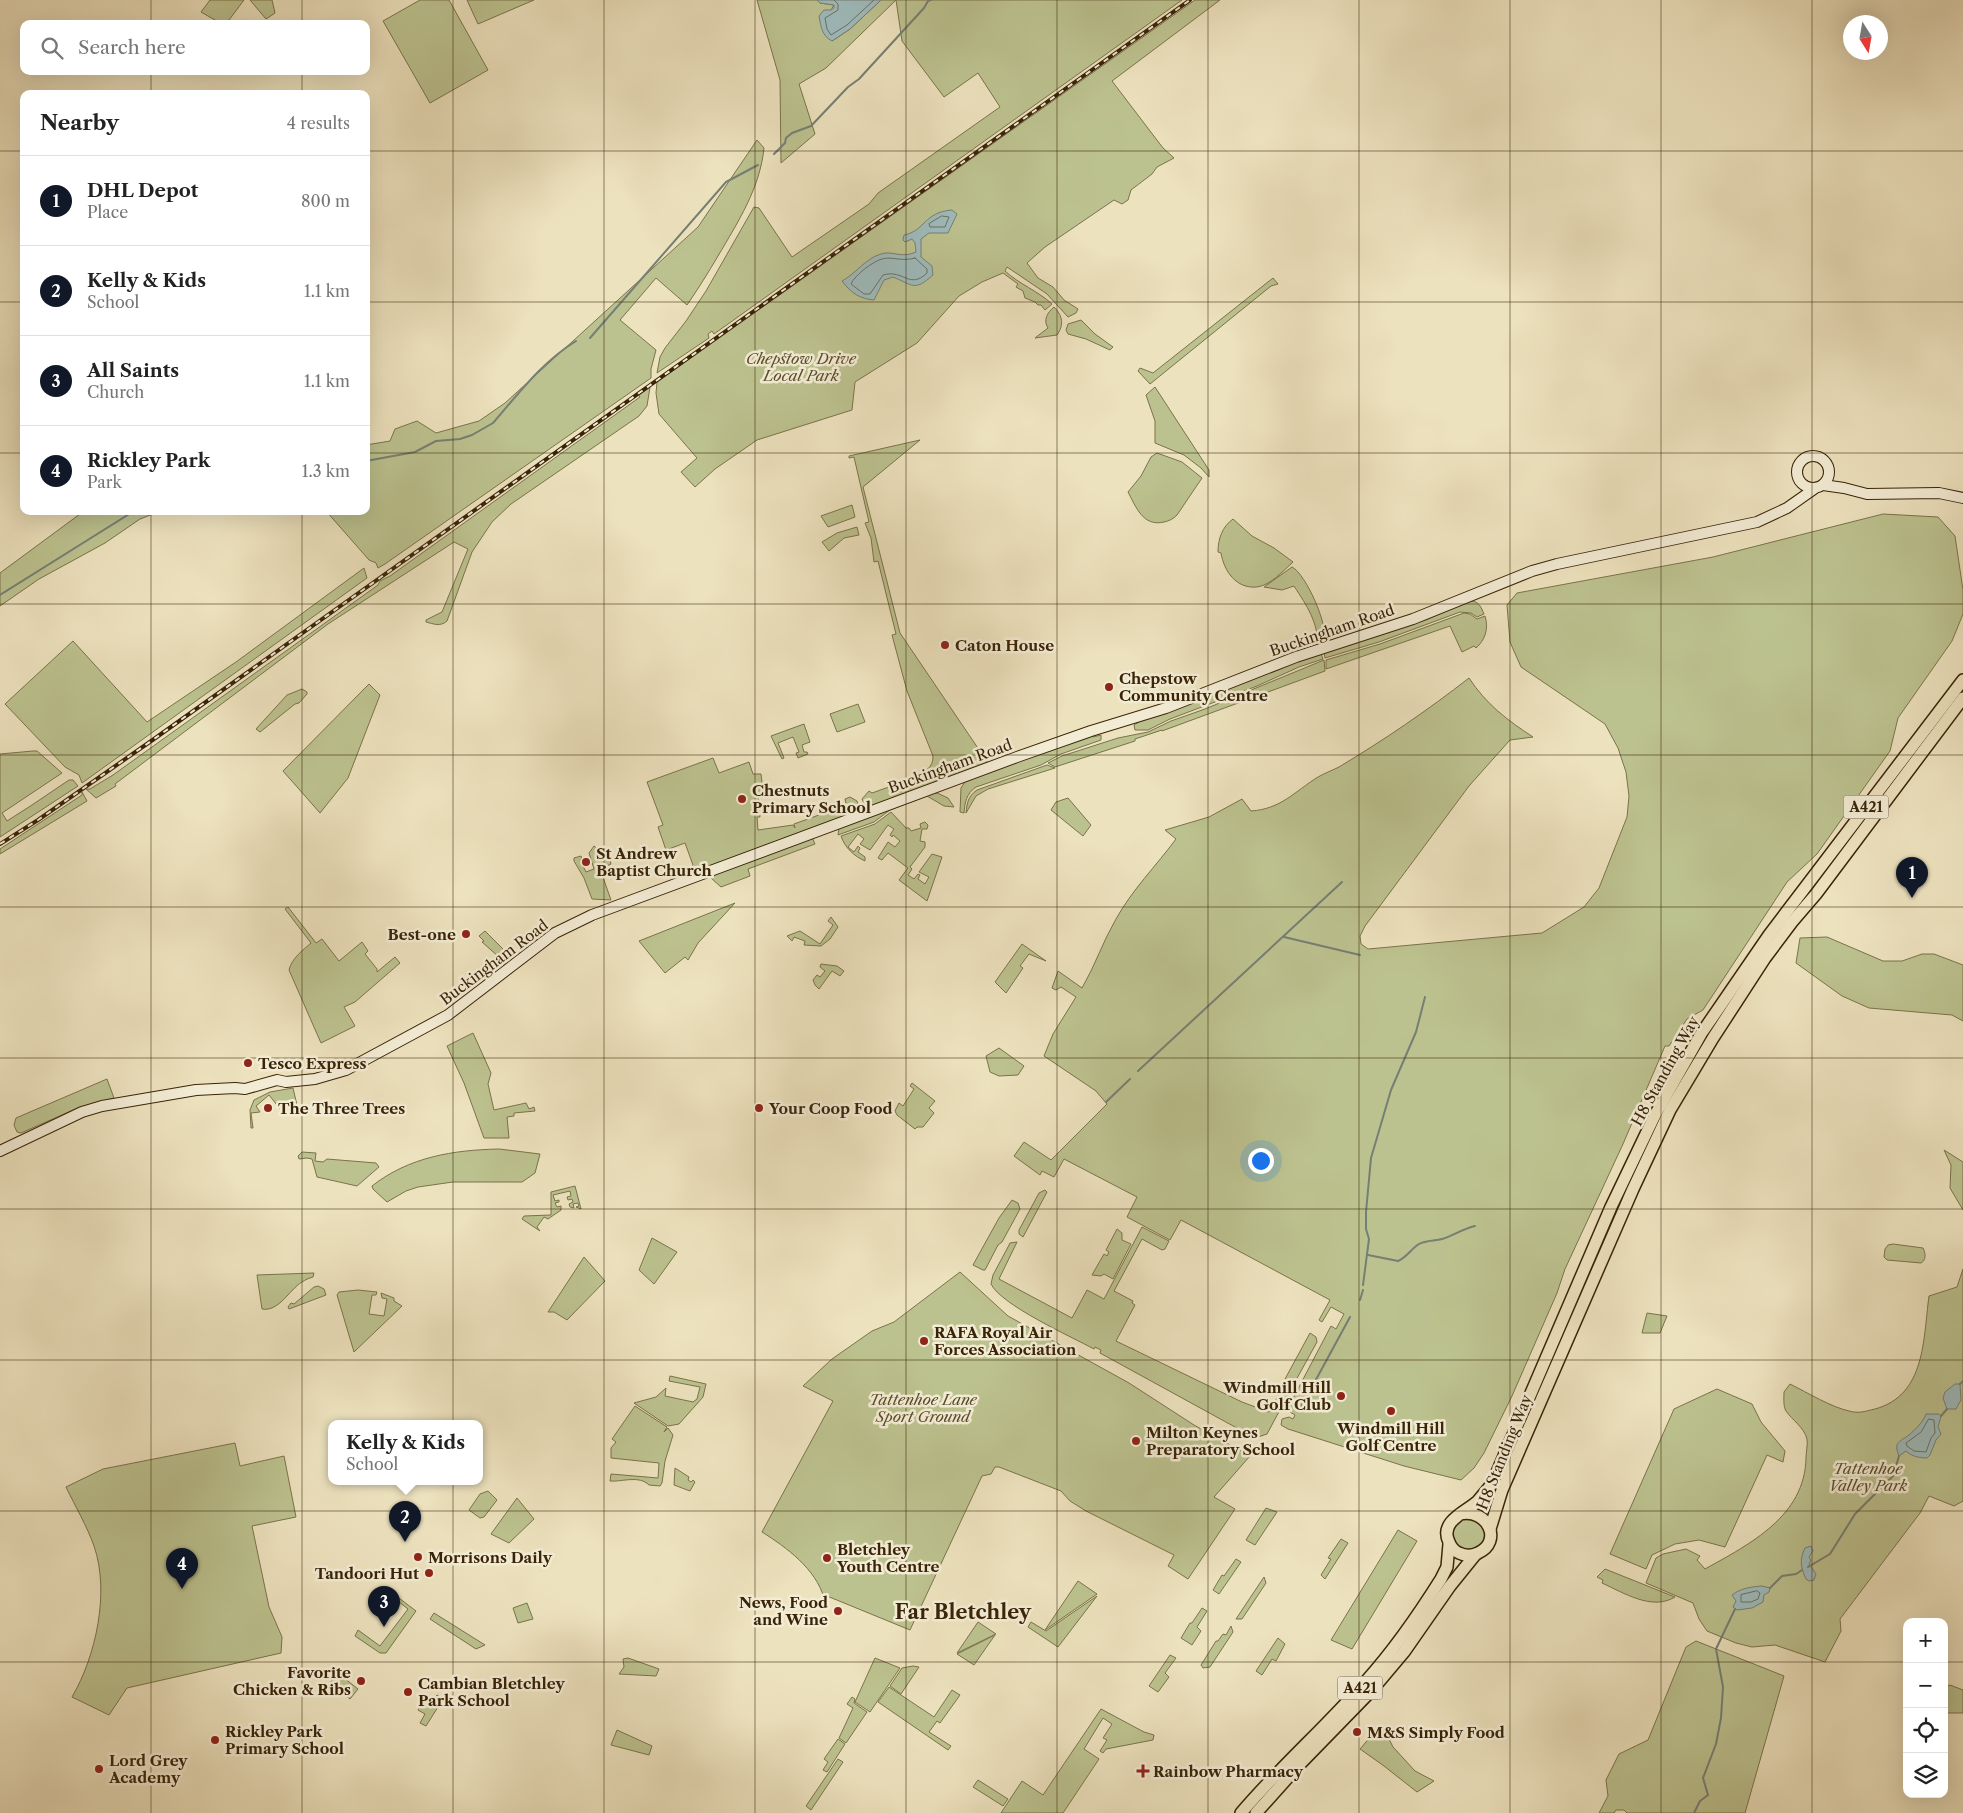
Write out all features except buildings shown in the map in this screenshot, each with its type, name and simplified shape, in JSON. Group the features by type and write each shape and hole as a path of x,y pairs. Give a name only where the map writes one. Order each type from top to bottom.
{"highway":[{"name":"H8 Standing Way","path":"1460,1514 1476,1502 1492,1484 1611,1207 1655,1115 1701,1034 1774,938 1963,680"},
{"name":"H8 Standing Way","path":"1774,938 1816,894 1963,698"},
{"name":"H8 Standing Way","path":"1490,1529 1502,1490 1633,1189 1670,1110 1761,955"},
{"path":"1460,1514 1475,1513 1482,1517 1490,1529"},
{"name":"A421","path":"1241,1813 1292,1756 1361,1687 1397,1643 1441,1579 1447,1567 1448,1527 1455,1517 1460,1514"},
{"name":"A421","path":"1256,1813 1300,1764 1372,1690 1404,1652 1450,1586 1475,1555 1486,1547 1490,1536 1490,1529"},
{"path":"1449,1544 1460,1554 1475,1555"}],"main road":[{"path":"1798,501 1800,483 1797,476 1797,468 1801,461 1808,457 1816,456 1823,459 1844,488"},
{"path":"1819,487 1829,477 1830,471"},
{"path":"1800,483 1806,487 1844,488 1868,494 1939,494 1963,498"},
{"name":"Buckingham Road","path":"0,1151 82,1112 102,1106 196,1090 245,1089 277,1080 286,1082 315,1079 346,1070 448,1015 555,933 585,918 818,830 1091,732 1166,708 1296,657 1413,619 1532,571 1557,564 1757,522 1775,514 1819,487"}],"green space":[{"path":"210,0 244,0 229,20 215,20 201,12"},
{"path":"250,0 272,0 275,13 266,19"},
{"path":"420,0 449,0 488,70 430,103 383,21"},
{"path":"467,0 534,0 478,24"},
{"path":"757,0 817,0 820,3 834,5 831,10 832,41 850,29 881,0 896,0 826,68 799,84 815,134 781,163 780,80"},
{"path":"896,0 1182,0 714,334 712,331 708,334 709,338 657,373 660,357 665,348 706,291 754,207 759,208 792,257 869,204 878,193 1000,107 978,73 944,97 902,41"},
{"name":"Chepstow Drive Local Park","path":"1195,0 1220,0 1112,81 1163,148 1174,158 1157,167 1152,174 1131,190 1128,200 1122,204 1114,200 1045,247 1027,263 1038,278 1053,287 1064,300 1078,309 1076,313 1068,317 1047,294 1007,267 1005,271 1010,276 1052,304 1045,310 1041,305 1025,298 1023,291 1016,287 1018,284 1003,273 982,282 959,296 917,343 855,382 852,410 757,440 715,469 695,487 681,472 697,458 659,414 656,393 657,382"},
{"path":"757,140 764,148 762,163 753,191 707,275 687,305 656,278 620,320 656,350 651,369 651,378 385,564 378,568 376,563 369,560 330,515 370,515 370,444 390,441 395,429 417,421 436,433 479,421 505,403 698,227"},
{"path":"1273,278 1278,284 1271,286 1150,384 1138,371 1140,368 1153,373"},
{"path":"1054,307 1062,321 1057,335 1035,338 1048,328 1046,317"},
{"path":"1081,320 1095,334 1113,347 1110,350 1086,339 1068,334 1066,330 1068,324"},
{"path":"650,387 647,406 639,416 511,504 492,522 472,552 447,621 434,624 426,622 426,620 442,612 468,549 454,542 328,624 115,784 116,786 96,798 86,789 90,789 113,775 378,585 380,581 390,576 640,397 639,395"},
{"path":"1155,387 1209,470 1209,477 1184,455 1155,443 1155,421 1146,395"},
{"path":"920,440 863,487 900,633 988,763 875,807 867,805 862,799 869,791 872,793 914,778 930,766 933,756 907,691 892,635 896,634 878,561 874,562 871,538 865,523 869,522 854,457 849,458 849,456"},
{"path":"1157,453 1182,462 1202,478 1177,515 1168,521 1157,523 1145,519 1128,492 1141,476 1151,457"},
{"path":"852,505 855,517 828,527 821,516"},
{"name":"Windmill Hill Golf Centre","path":"1883,514 1938,517 1955,536 1963,590 1963,614 1952,641 1898,718 1890,751 1817,854 1787,882 1703,1010 1687,1019 1669,1046 1665,1046 1623,1144 1565,1269 1557,1293 1512,1396 1484,1453 1474,1468 1461,1480 1404,1466 1288,1429 1281,1425 1282,1419 1289,1417 1293,1419 1295,1415 1290,1412 1289,1406 1331,1326 1336,1329 1344,1314 1331,1307 1322,1322 1319,1320 1330,1300 1181,1220 1170,1240 1127,1217 1137,1197 1064,1159 1054,1177 1042,1171 1040,1175 1014,1156 1024,1142 1051,1160 1107,1104 1096,1091 1044,1056 1053,1034 1076,997 1061,987 1056,990 1052,988 1058,971 1082,988 1122,908 1176,839 1165,830 1209,817 1242,799 1251,811 1271,807 1287,799 1318,777 1339,767 1389,735 1438,702 1469,678 1498,711 1533,737 1510,740 1469,786 1365,926 1360,936 1361,944 1368,949 1542,933 1584,907 1599,888 1627,817 1629,796 1626,772 1618,748 1605,724 1521,667 1510,642 1507,605 1517,593 1713,557"},
{"path":"79,515 150,515 140,519 105,543 39,579 0,606 0,573"},
{"path":"1233,519 1252,536 1274,548 1293,562 1262,586 1250,587 1237,582 1228,572 1221,553 1218,552 1221,534"},
{"path":"857,527 859,535 844,538 829,551 822,542 837,533"},
{"path":"1292,567 1298,572 1310,590 1324,626 1324,643 1318,646 1314,622 1294,586 1282,590 1264,587"},
{"path":"364,568 367,578 82,783 79,775 65,767 5,704 73,641 147,722 236,662"},
{"path":"1470,601 1478,603 1484,614 1477,617 1471,613 1460,612 1379,642 1325,658 1324,653 1426,620"},
{"path":"1464,613 1470,614 1477,619 1485,616 1487,625 1485,634 1476,648 1474,646 1462,652 1450,626 1326,669 1326,660 1380,644"},
{"path":"1321,654 1323,659 1299,667 1257,686 1170,719 1148,730 1135,730 1134,725 1144,719 1297,660"},
{"path":"1324,660 1325,671 1162,731 1135,739 1135,741 1055,767 1048,763 1062,756 1118,738 1148,732"},
{"path":"369,684 380,695 348,778 320,813 283,771"},
{"path":"302,689 307,694 299,703 295,704 260,732 256,729 287,695"},
{"path":"858,704 865,722 837,732 830,714"},
{"path":"804,724 810,742 802,745 804,752 808,754 798,758 796,753 799,752 793,737 778,743 784,758 782,759 771,736"},
{"path":"1092,735 1093,737 1101,735 1101,740 1061,754 1041,765 976,787 967,798 964,813 960,812 961,788 966,780"},
{"path":"37,751 62,773 2,813 7,821 69,780 73,780 78,786 0,837 0,754"},
{"path":"713,758 719,773 749,762 753,774 761,774 763,791 758,796 760,817 757,817 758,830 793,825 795,828 794,824 830,811 829,806 836,802 838,806 846,803 845,799 850,797 857,801 858,811 685,875 693,865 685,843 666,850 658,827 663,825 647,782"},
{"path":"1047,765 1055,768 988,789 976,796 966,813 969,800 977,790"},
{"path":"82,792 87,801 0,854 0,849 82,795"},
{"path":"937,793 948,798 954,807 944,806 927,796 890,810 874,822 838,835 839,828 929,794"},
{"path":"1068,798 1091,825 1083,836 1051,810 1056,802"},
{"path":"891,812 911,831 921,828 920,824 925,822 928,825 927,829 922,829 920,841 925,842 925,847 910,867 912,869 908,875 914,879 918,874 920,875 918,879 925,884 929,877 919,872 932,854 942,857 927,901 899,880 908,868 888,853 882,860 878,858 888,842 895,847 900,841 893,835 892,837 890,835 894,829 888,825 870,850 860,844 864,839 858,834 848,847 854,852 858,846 860,848 858,852 865,857 865,861 850,851 841,836 875,824"},
{"path":"812,837 815,844 748,869 750,876 721,887 711,878 711,874"},
{"path":"594,846 609,858 611,864 600,869 611,900 592,899 584,878 574,861 574,858 581,856 582,859 580,860 586,872 594,869 589,853"},
{"path":"735,903 698,943 688,960 685,957 665,973 639,941"},
{"path":"288,907 316,943 322,939 339,961 362,942 368,951 365,954 377,969 377,972 395,957 400,963 355,1002 344,1007 355,1026 321,1043 289,970 295,958 311,943 285,909"},
{"path":"831,917 838,927 830,939 821,946 804,945 805,941 794,937 792,941 787,936 800,931 820,944 833,925 828,921"},
{"path":"485,931 513,959 509,959 504,966 500,958 482,942 484,941 479,936"},
{"path":"1827,937 1883,961 1902,961 1922,954 1934,954 1963,965 1963,1021 1952,1015 1869,1008 1842,996 1796,963 1800,938"},
{"path":"1022,944 1046,961 1029,954 1020,966 1023,968 1006,993 995,982"},
{"path":"821,964 837,966 844,971 840,976 832,971 819,989 813,980 817,975 820,977 825,971 820,967"},
{"path":"473,1033 491,1073 488,1084 494,1110 526,1103 529,1109 534,1107 535,1111 514,1113 514,1116 507,1117 509,1138 484,1138 464,1083 447,1046"},
{"path":"999,1048 1024,1066 1018,1075 999,1076 990,1072 986,1056"},
{"path":"107,1079 114,1098 80,1107 21,1133 17,1132 14,1125 16,1118"},
{"path":"912,1083 935,1101 929,1108 934,1113 923,1127 915,1129 897,1115 895,1111 899,1103 903,1106 914,1089 910,1086"},
{"path":"293,1088 297,1105 281,1110 269,1095 256,1106 260,1112 251,1113 253,1128 251,1128 250,1110 254,1100 270,1092"},
{"path":"499,1149 540,1154 535,1173 522,1182 453,1182 418,1187 406,1191 387,1202 372,1186 401,1168 432,1157 465,1151"},
{"path":"1944,1150 1963,1162 1963,1210 1950,1188 1951,1165"},
{"path":"302,1152 316,1153 315,1161 323,1162 327,1159 376,1163 379,1167 357,1186 317,1177 312,1159 299,1159 298,1156"},
{"path":"575,1186 581,1209 576,1207 579,1206 578,1203 573,1204 574,1208 570,1207 569,1204 573,1202 572,1199 568,1200 567,1197 571,1196 570,1191 553,1195 555,1201 559,1200 559,1202 555,1203 557,1207 561,1206 561,1210 548,1219 544,1217 537,1227 540,1231 522,1219 524,1216 551,1215 551,1192"},
{"path":"1045,1190 1047,1192 1023,1237 1019,1234 1019,1230 1039,1193"},
{"path":"1012,1200 1018,1203 1020,1209 1002,1242 998,1245 985,1270 973,1265 999,1218"},
{"path":"1142,1227 1169,1241 1165,1249 1162,1250 1142,1239 1114,1291 1133,1301 1132,1303 1135,1305 1116,1341 1242,1402 1269,1412 1283,1387 1287,1389 1288,1395 1267,1434 1255,1438 1100,1353 1101,1350 1095,1347 1094,1349 1022,1311 997,1292 991,1284 993,1275 1010,1243 1017,1242 999,1279 1072,1318 1087,1290 1104,1299"},
{"path":"1117,1229 1122,1233 1122,1240 1131,1244 1113,1279 1104,1274 1101,1276 1092,1275 1104,1254 1107,1256 1109,1252 1106,1250"},
{"path":"652,1238 677,1252 654,1284 639,1270"},
{"path":"1888,1245 1923,1248 1925,1259 1921,1263 1887,1260 1884,1257 1885,1249"},
{"path":"584,1257 605,1281 567,1320 554,1312 548,1312"},
{"name":"Tattenhoe Valley Park","path":"1963,1269 1963,1501 1954,1506 1929,1496 1920,1513 1840,1619 1841,1631 1825,1662 1775,1645 1752,1647 1736,1643 1707,1631 1699,1619 1693,1603 1646,1583 1656,1558 1663,1554 1686,1549 1700,1556 1697,1560 1705,1569 1740,1549 1772,1526 1796,1496 1803,1478 1807,1446 1807,1439 1803,1431 1785,1409 1784,1392 1790,1384 1835,1406 1856,1412 1875,1409 1892,1402 1904,1391 1913,1378 1919,1363 1923,1347 1929,1296 1957,1287"},
{"name":"Tattenhoe Lane Sport Ground","path":"960,1272 1008,1316 1129,1383 1194,1425 1250,1456 1214,1497 1235,1509 1188,1579 1168,1566 1174,1555 1086,1511 1070,1501 1061,1491 999,1467 995,1467 991,1474 982,1476 910,1630 827,1596 824,1598 820,1587 807,1568 790,1552 762,1532 833,1401 803,1386 832,1359 872,1331 894,1322"},
{"path":"314,1273 313,1277 297,1286 279,1304 268,1309 262,1309 257,1275"},
{"path":"318,1286 324,1289 326,1295 289,1309 288,1307 291,1303 294,1304 314,1287"},
{"path":"358,1290 377,1292 376,1295 372,1295 369,1314 384,1316 387,1299 382,1298 381,1293 394,1298 394,1301 402,1306 354,1352 337,1295 339,1292"},
{"path":"1647,1313 1667,1316 1660,1333 1642,1333"},
{"path":"1310,1333 1316,1337 1317,1342 1296,1380 1291,1382 1285,1379"},
{"path":"670,1376 706,1384 703,1397 679,1424 668,1426 634,1403 656,1397 666,1388 665,1396 693,1402 697,1399 700,1387 669,1381"},
{"path":"1717,1389 1752,1404 1761,1422 1785,1451 1783,1462 1767,1455 1725,1547 1699,1540 1675,1544 1652,1555 1646,1569 1610,1554 1674,1409"},
{"path":"635,1406 667,1427 664,1432 668,1428 673,1435 660,1486 649,1485 640,1480 610,1481 611,1474 658,1478 659,1463 611,1458 611,1448 616,1442 612,1439"},
{"path":"235,1443 240,1466 284,1456 296,1517 252,1526 269,1607 282,1637 281,1653 127,1688 109,1715 72,1697 88,1663 94,1643 98,1623 101,1583 99,1564 94,1546 66,1487 103,1469"},
{"path":"675,1468 689,1477 688,1480 695,1482 690,1491 674,1485"},
{"path":"488,1491 497,1500 484,1517 480,1518 469,1510 480,1494"},
{"path":"517,1498 534,1519 509,1543 491,1534"},
{"path":"1266,1508 1277,1512 1255,1545 1246,1540"},
{"path":"1469,1518 1480,1523 1485,1534 1480,1545 1469,1550 1458,1545 1453,1534 1458,1523"},
{"path":"1398,1530 1417,1541 1352,1649 1331,1640"},
{"path":"1341,1539 1348,1543 1325,1579 1321,1575 1331,1559 1328,1558"},
{"path":"1236,1559 1241,1562 1219,1594 1213,1590 1222,1575 1224,1576"},
{"path":"1605,1569 1675,1597 1657,1602 1629,1596 1602,1583 1603,1580 1597,1577"},
{"path":"1264,1577 1266,1583 1242,1619 1236,1619"},
{"path":"1078,1581 1097,1594 1045,1630"},
{"path":"391,1592 416,1611 386,1653 380,1653 355,1636 358,1630 380,1646 408,1609 389,1594"},
{"path":"1097,1596 1058,1647 1028,1627 1031,1622 1046,1631"},
{"path":"527,1603 533,1619 518,1623 513,1608"},
{"path":"1202,1608 1207,1611 1197,1627 1201,1631 1192,1645 1181,1638"},
{"path":"434,1613 485,1645 476,1649 430,1619"},
{"path":"978,1622 996,1634 957,1653"},
{"path":"1231,1626 1233,1632 1210,1667 1203,1668 1201,1665 1216,1641 1223,1634 1226,1635"},
{"path":"995,1635 974,1665 957,1654"},
{"path":"1278,1638 1285,1644 1276,1661 1272,1659 1262,1675 1256,1671"},
{"path":"1696,1641 1784,1676 1745,1813 1627,1813 1624,1810 1616,1810 1614,1813 1599,1813 1608,1796 1606,1780 1619,1754 1648,1740 1686,1647"},
{"path":"1170,1655 1176,1658 1165,1673 1169,1677 1158,1692 1149,1686"},
{"path":"628,1658 659,1669 656,1676 619,1674 624,1667 623,1659"},
{"path":"875,1658 900,1668 870,1712 855,1702"},
{"path":"919,1667 901,1694 890,1686 902,1668"},
{"path":"339,1671 344,1678 358,1689 350,1699 330,1683"},
{"path":"1948,1686 1963,1690 1963,1713 1948,1713"},
{"path":"889,1687 934,1717 952,1690 960,1695 940,1723 937,1721 929,1732 951,1746 948,1750 878,1702"},
{"path":"437,1695 443,1699 426,1726 420,1723 425,1714 418,1710 425,1696 433,1701"},
{"path":"852,1697 855,1699 854,1703 867,1712 846,1743 839,1738 853,1708 847,1704"},
{"path":"1101,1709 1144,1732 1154,1735 1153,1740 1106,1749 1103,1753 1100,1751 1107,1740 1103,1738 1112,1724 1103,1718 1084,1749 1099,1759 1063,1813 1001,1813 1022,1781 1043,1795"},
{"path":"1378,1728 1385,1731 1393,1747 1415,1771 1434,1781 1417,1792 1360,1749"},
{"path":"617,1730 652,1746 649,1755 611,1745"},
{"path":"838,1739 845,1744 827,1772 823,1770 828,1762 824,1759"},
{"path":"838,1759 843,1762 811,1810 806,1806"},
{"path":"978,1780 1008,1799 1003,1806 973,1787"}],"water":[{"path":"817,0 881,0 850,29 832,41 824,34 819,16 824,10 834,8 834,5 820,3"},
{"path":"952,210 957,214 948,233 929,233 921,239 921,257 932,266 933,275 922,284 913,285 893,277 884,280 874,300 856,295 842,281 876,256 885,253 906,255 916,252 915,243 912,239 905,242 903,240 904,235 916,230 936,214"},
{"path":"1955,1384 1960,1384 1961,1400 1956,1409 1947,1409 1943,1398 1945,1392"},
{"path":"1926,1414 1939,1414 1941,1416 1938,1427 1941,1434 1936,1440 1930,1455 1927,1458 1921,1458 1906,1451 1899,1456 1898,1442 1917,1428"},
{"path":"1811,1546 1813,1551 1809,1557 1811,1560 1809,1564 1816,1574 1814,1580 1809,1581 1804,1575 1801,1560 1805,1548"},
{"path":"1762,1586 1770,1588 1769,1592 1764,1595 1763,1602 1752,1608 1737,1610 1733,1607 1736,1601 1732,1595 1743,1589"}],"waterway":[{"path":"774,154 785,143 786,138 792,133 811,126 848,87 859,79 924,8 928,1 931,0"},
{"path":"590,338 726,182 758,165"},
{"path":"370,460 415,452 436,441 460,439 472,435 493,423 552,358 576,341"},
{"path":"0,595 128,515"},
{"path":"1138,1071 1342,882"},
{"path":"1284,937 1360,955"},
{"path":"1363,1285 1369,1239 1366,1229 1366,1212 1371,1158 1391,1090 1416,1032 1425,997"},
{"path":"1106,1102 1130,1079"},
{"path":"1368,1255 1398,1261 1422,1243 1442,1239 1475,1226"},
{"path":"1360,1300 1363,1290"},
{"path":"1300,1409 1350,1317"},
{"path":"1960,1384 1963,1381"},
{"path":"1941,1416 1947,1409"},
{"path":"1808,1567 1830,1554 1855,1514 1893,1476 1899,1456"},
{"path":"1770,1588 1782,1576 1796,1574 1802,1570"},
{"path":"1694,1813 1700,1801 1708,1795 1703,1778 1716,1744 1721,1718 1723,1687 1716,1649 1735,1609"}],"railway":[{"path":"0,844 38,820 154,739 1190,0"}],"place":[{"name":"Caton House","path":"945,645"},
{"name":"Chepstow Community Centre","path":"1109,687"},
{"name":"Chestnuts Primary School","path":"742,799"},
{"name":"St Andrew Baptist Church","path":"586,862"},
{"name":"DHL Depot","path":"1912,898"},
{"name":"Best-one","path":"466,934"},
{"name":"Tesco Express","path":"248,1063"},
{"name":"The Three Trees","path":"268,1108"},
{"name":"Your Coop Food","path":"759,1108"},
{"name":"RAFA Royal Air Forces Association","path":"924,1341"},
{"name":"Windmill Hill Golf Club","path":"1341,1396"},
{"name":"Windmill Hill Golf Centre","path":"1391,1411"},
{"name":"Milton Keynes Preparatory School","path":"1136,1441"},
{"name":"Kelly & Kids","path":"405,1542"},
{"name":"Morrisons Daily","path":"418,1557"},
{"name":"Bletchley Youth Centre","path":"827,1558"},
{"name":"Tandoori Hut","path":"429,1573"},
{"name":"Rickley Park","path":"182,1589"},
{"name":"News, Food and Wine","path":"838,1611"},
{"name":"All Saints","path":"384,1627"},
{"name":"Favorite Chicken & Ribs","path":"361,1681"},
{"name":"Cambian Bletchley Park School","path":"408,1692"},
{"name":"M&S Simply Food","path":"1357,1732"},
{"name":"Rickley Park Primary School","path":"215,1740"},
{"name":"Lord Grey Academy","path":"99,1769"},
{"name":"Rainbow Pharmacy","path":"1143,1771"}],"district":[{"name":"Far Bletchley","path":"963,1612"}]}
